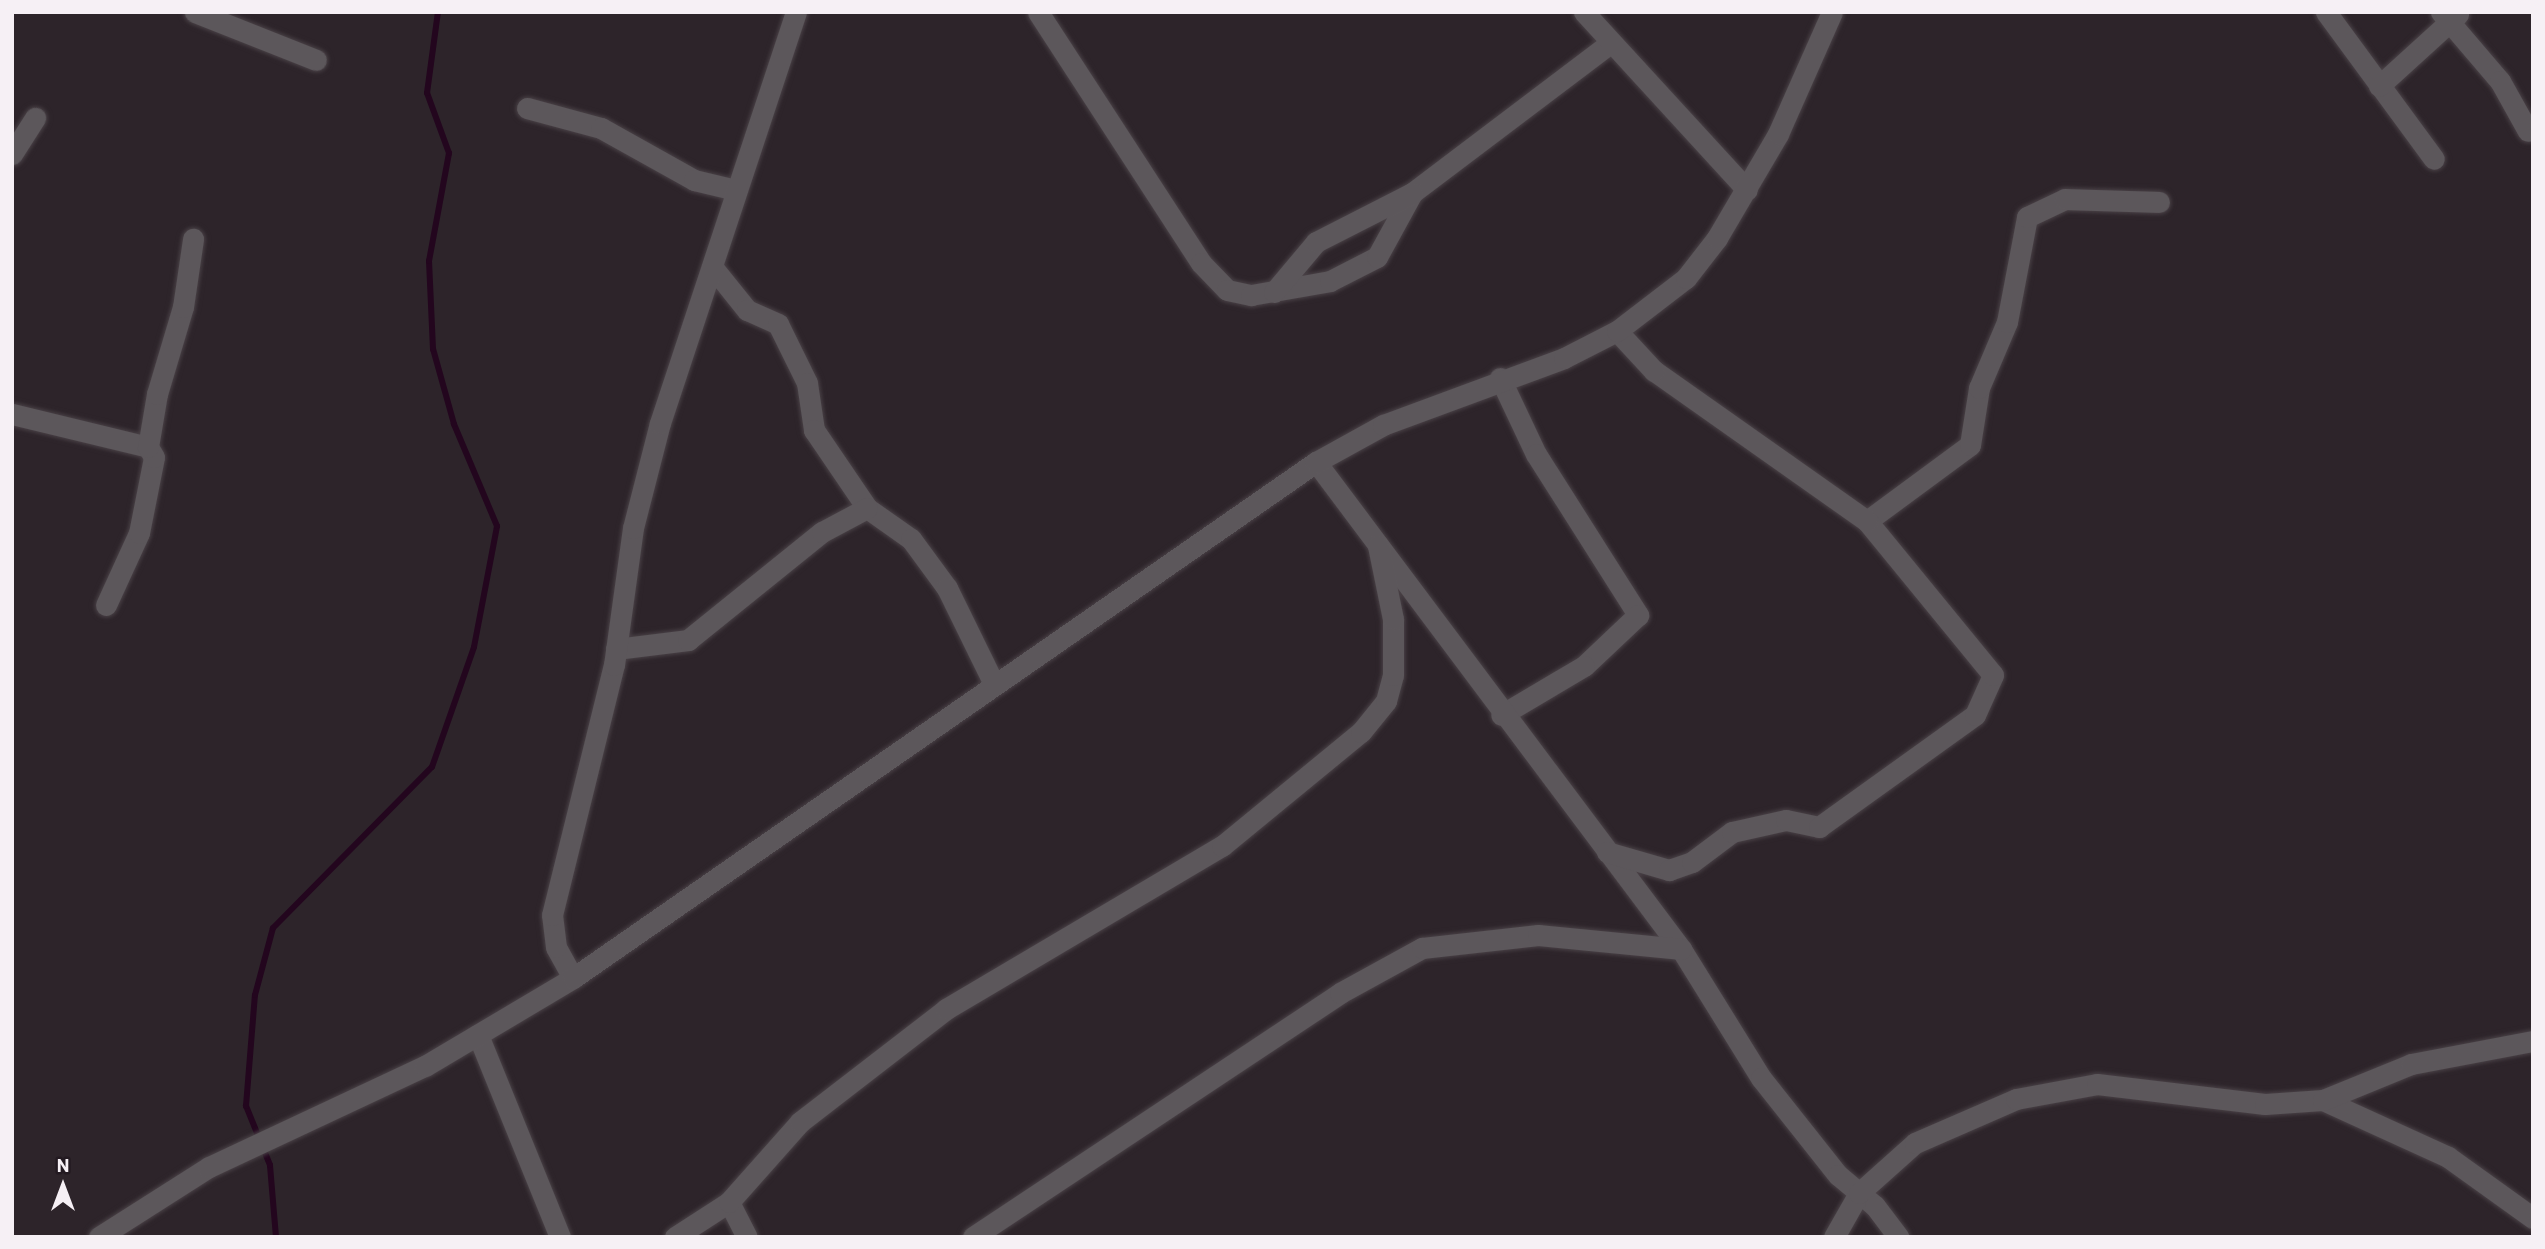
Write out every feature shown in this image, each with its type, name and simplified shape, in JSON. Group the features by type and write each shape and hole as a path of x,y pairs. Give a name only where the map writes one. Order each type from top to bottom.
{"street":[{"path":"195,12 316,61"},
{"path":"573,978 556,947 552,915 616,649 636,515 714,269 736,190 796,12"},
{"path":"1038,12 1201,263 1227,290 1274,292 1330,281 1377,257 1412,193"},
{"path":"1584,12 1748,190"},
{"path":"99,1237 209,1167 478,1035 573,978 1316,462 1383,425 1500,378 1564,358 1617,331 1686,278 1748,190 1832,12"},
{"path":"2326,12 2434,159"},
{"path":"2379,86 2450,15 2500,81 2528,131"},
{"path":"1274,292 1316,242 1412,193 1610,43"},
{"path":"527,108 601,128 694,180 736,190"},
{"path":"12,154 35,118"},
{"path":"1867,521 1970,445 1979,388 2007,322 2027,217 2065,199 2159,202"},
{"path":"106,605 139,533 154,457 148,447 193,239"},
{"path":"714,269 747,310 778,324 807,383 814,430 867,508 911,539 977,639 994,684"},
{"path":"1606,852 1669,870 1692,862 1732,832 1786,820 1819,827 1975,715 1993,675 1867,521 1654,371 1617,331"},
{"path":"1500,378 1536,454 1638,615 1584,666 1501,715"},
{"path":"12,414 148,447"},
{"path":"1316,462 1501,715 1681,949 1761,1078 1898,1237"},
{"path":"616,649 688,640 822,532 867,508"},
{"path":"676,1237 729,1202 800,1122 947,1010 1222,846 1361,732 1385,701 1393,675 1393,619 1378,546"},
{"path":"977,639 1014,670"},
{"path":"974,1237 1340,993 1422,948 1538,935 1681,949"},
{"path":"478,1035 561,1237"},
{"path":"1834,1237 1859,1193 1915,1143 2016,1099 2097,1084 2252,1103 2323,1100 2412,1064 2533,1041"},
{"path":"2323,1100 2448,1157 2533,1218"},
{"path":"729,1202 747,1237"}],"waterway":[{"path":"276,1237 270,1165 246,1106 255,995 273,928 432,767 474,647 497,526 454,424 433,349 429,261 449,153 427,93 438,12"}]}
